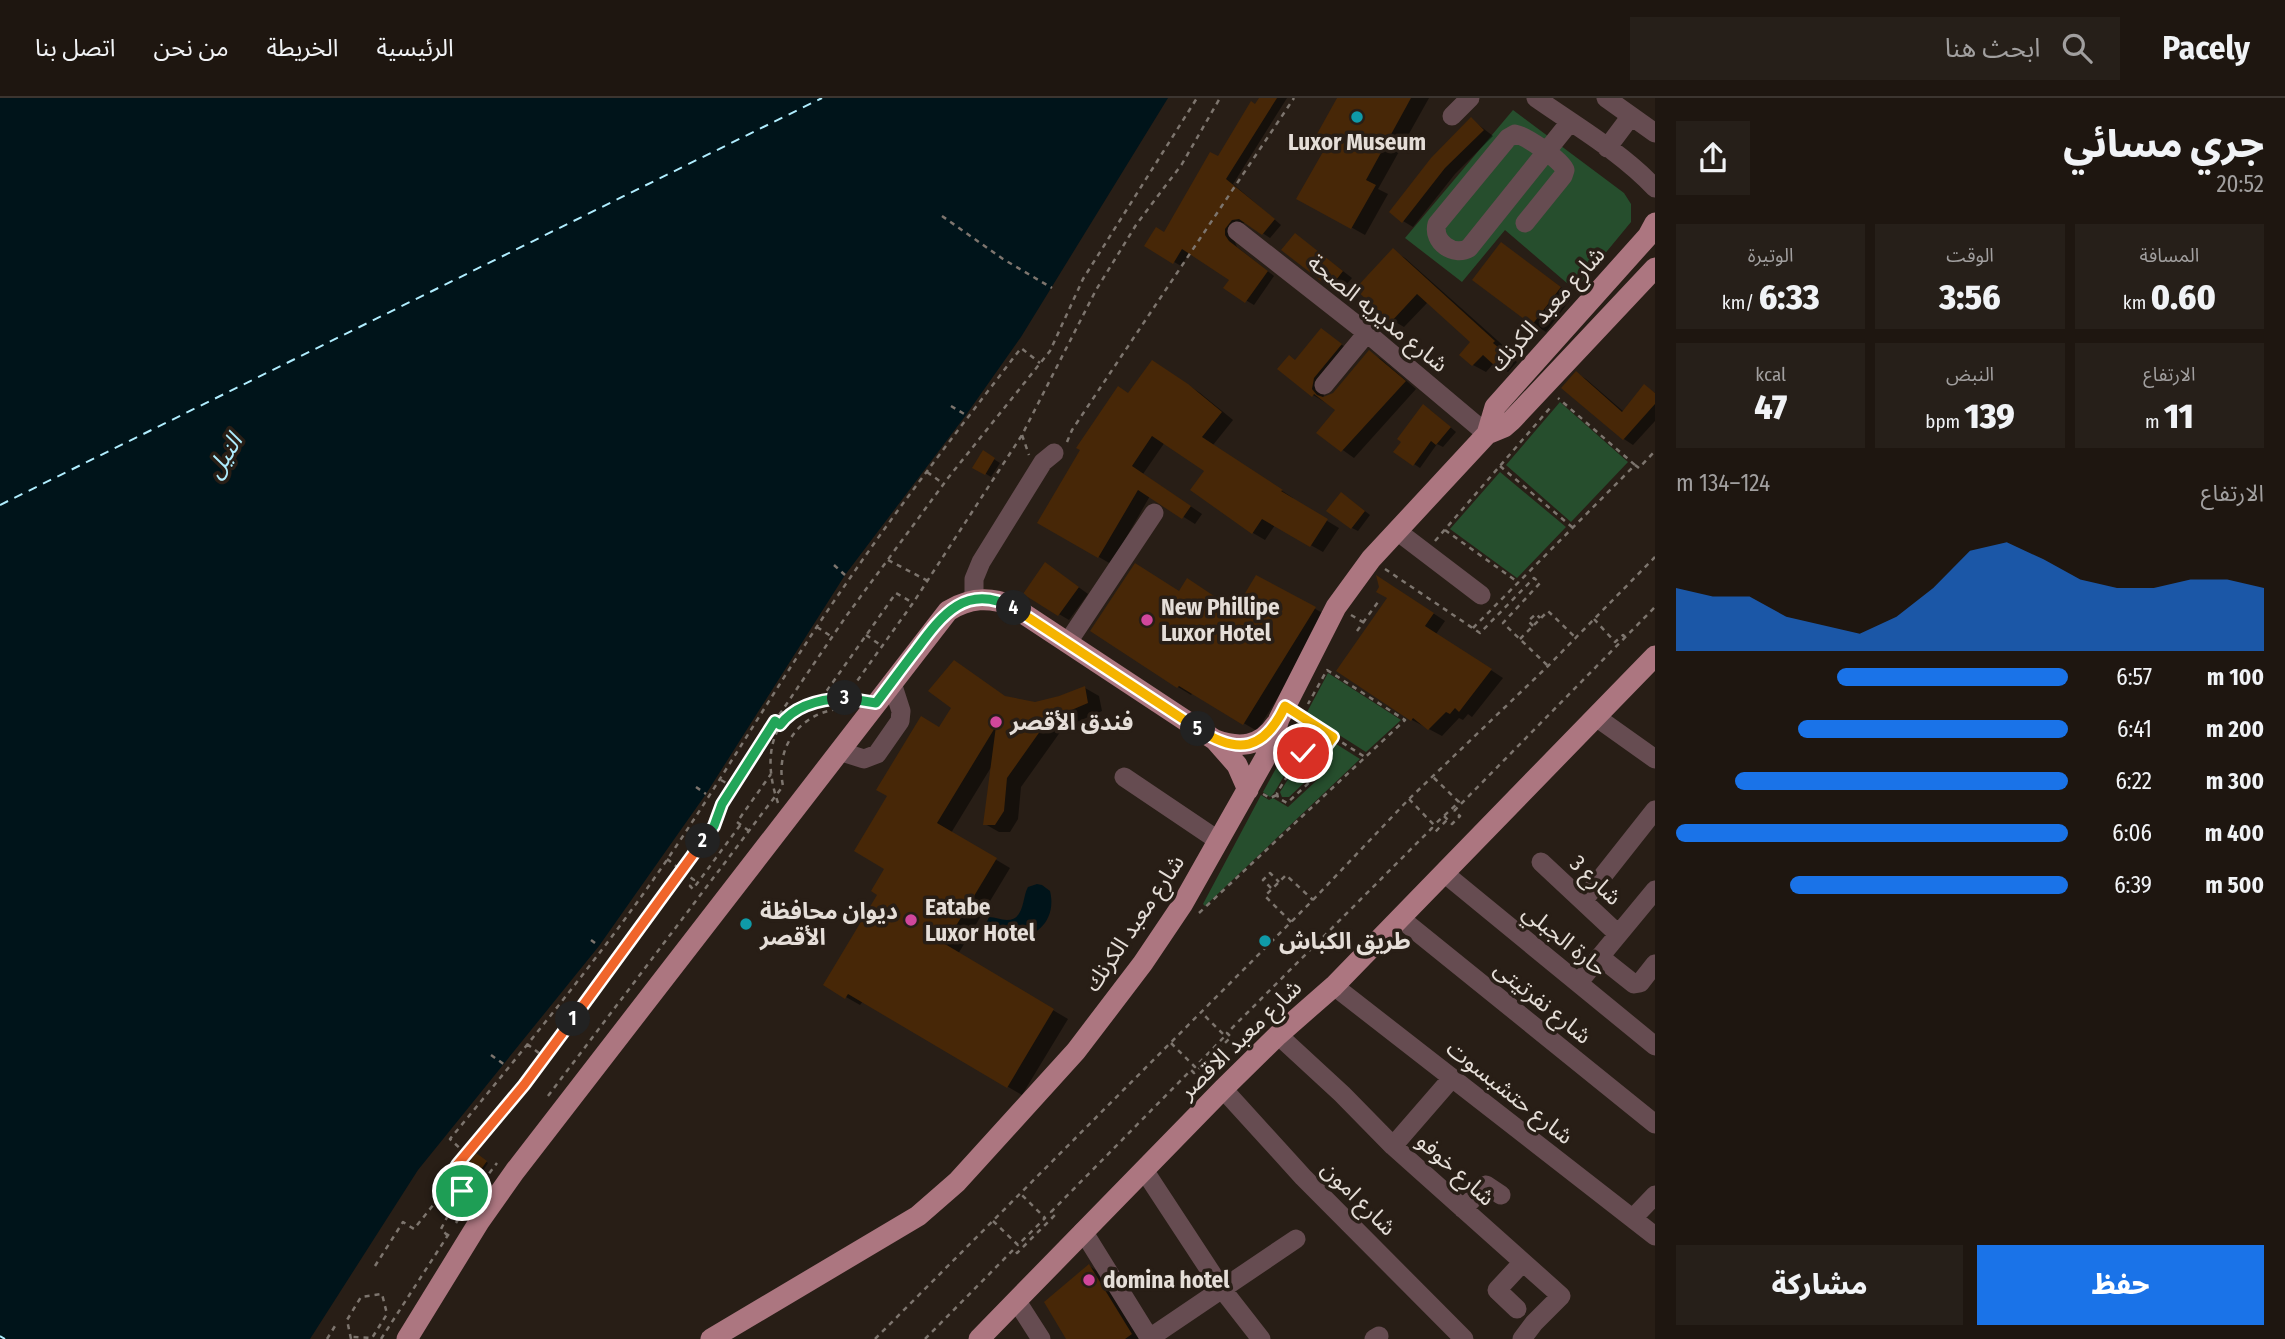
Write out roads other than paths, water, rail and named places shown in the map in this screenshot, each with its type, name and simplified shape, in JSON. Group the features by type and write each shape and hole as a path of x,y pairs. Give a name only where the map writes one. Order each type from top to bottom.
{"main road":[{"name":"شارع معبد الكرنك","path":"1487,435 1495,407 1648,236 1655,223"},
{"name":"شارع معبد الكرنك","path":"711,1339 897,1231 938,1200 1076,1051 1143,963 1254,791 1282,713 1323,629 1371,559 1487,435 1512,420 1655,268"},
{"path":"407,1339 502,1188 940,617 956,606 974,600 994,600 1012,607 1215,740 1229,745 1249,745 1266,736 1282,713"},
{"name":"شارع معبد الاقصر","path":"979,1339 1223,1089 1278,1035 1334,986 1655,656"},
{"path":"1215,740 1237,765 1254,791"}],"street":[{"path":"1452,117 1470,98"},
{"path":"1536,98 1607,148 1655,188"},
{"path":"1606,98 1655,133"},
{"path":"1607,148 1632,116"},
{"path":"1525,223 1565,173 1564,166 1546,152 1519,134 1511,135 1437,224 1435,232 1438,240 1457,252 1469,248 1546,152 1570,122"},
{"name":"شارع مديريه الصحة","path":"1237,231 1367,333 1487,435"},
{"path":"1324,385 1367,333"},
{"path":"974,600 974,579 981,562 1043,462 1054,453"},
{"path":"1068,642 1154,513"},
{"path":"1397,531 1481,595"},
{"path":"839,751 864,759 877,754 898,726 901,716 891,683"},
{"path":"1596,717 1655,759"},
{"path":"1124,776 1219,842"},
{"path":"1583,901 1655,810"},
{"name":"شارع 3","path":"1541,862 1618,934"},
{"name":"حارة الجبلي","path":"1444,873 1655,1046"},
{"path":"1579,982 1655,890"},
{"name":"شارع نفرتيتى","path":"1401,918 1655,1124"},
{"path":"1600,957 1634,984 1640,983 1655,964"},
{"name":"شارع حتشبسوت","path":"1334,986 1655,1236"},
{"name":"شارع خوفو","path":"1278,1035 1393,1146 1561,1298 1534,1323 1522,1339"},
{"path":"1393,1146 1452,1078"},
{"name":"شارع امون","path":"1223,1089 1303,1177 1464,1339"},
{"path":"1144,1170 1222,1289 1261,1339"},
{"path":"1464,1209 1486,1185 1500,1195"},
{"path":"1633,1218 1655,1195"},
{"path":"1083,1231 1149,1339 1296,1239"},
{"path":"1517,1309 1497,1290 1523,1262"},
{"path":"1016,1300 1041,1339"}],"water":[{"name":"النيل","path":"0,98 1168,98 1021,337 966,415 845,575 706,794 599,946 418,1170 310,1339 0,1339"},
{"path":"1037,884 1050,891 1051,905 1042,927 1032,934 1009,937 997,933 986,924 989,917 1007,920 1017,916 1028,887"}],"place":[{"name":"Luxor Museum","path":"1357,117"},
{"name":"New Phillipe Luxor Hotel","path":"1147,620"},
{"name":"فندق الأقصر","path":"996,722"},
{"name":"Eatabe Luxor Hotel","path":"911,920"},
{"name":"ديوان محافظة الأقصر","path":"746,924"},
{"name":"طريق الكباش","path":"1265,941"},
{"name":"domina hotel","path":"1089,1280"}]}
